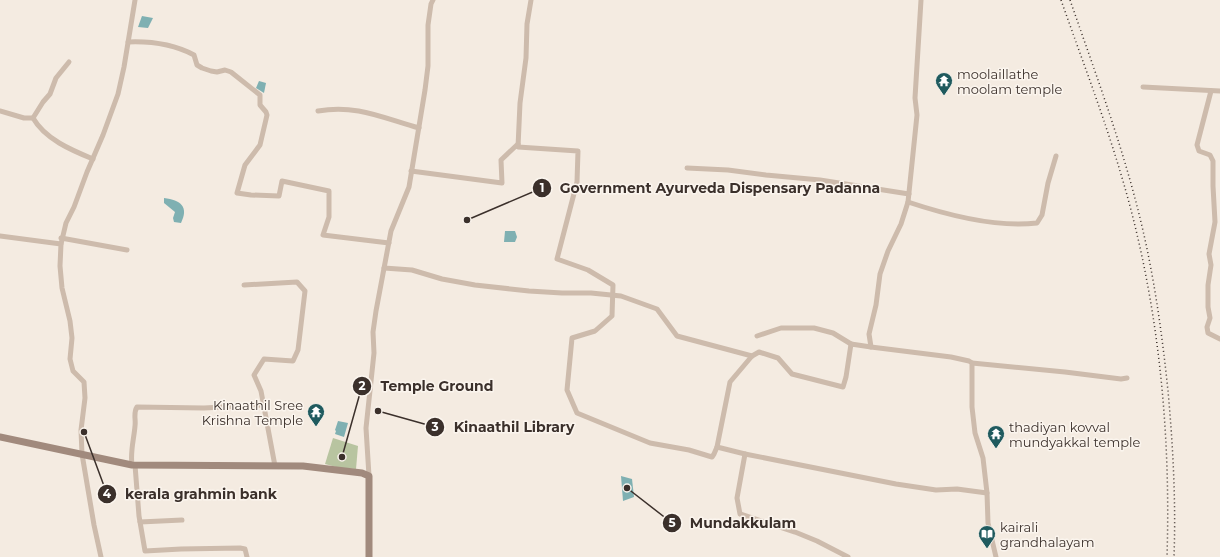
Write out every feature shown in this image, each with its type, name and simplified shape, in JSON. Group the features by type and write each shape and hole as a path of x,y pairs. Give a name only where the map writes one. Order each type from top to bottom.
{"main road":[{"path":"0,437 134,465 310,467 362,473 369,476 369,557"}],"street":[{"path":"101,557 82,454 81,430 85,398 84,382 73,371 70,358 72,338 70,321 62,288 60,266 61,238 109,120 118,94 135,0"},
{"path":"369,476 366,428 374,353 373,332 391,231 406,197 419,128 428,66 428,25 433,0"},
{"path":"411,171 502,183 500,160 518,144 520,103 526,58 527,24 531,0"},
{"path":"871,346 869,334 876,304 880,274 888,251 901,224 908,202 917,115 916,98 922,0"},
{"path":"128,42 160,43 183,50 194,56 197,65 202,68 217,72 225,70 231,72 260,95 260,105 267,115 260,145 245,165 237,193 279,196 282,181 329,191 329,216 322,235 389,243"},
{"path":"34,118 42,102 50,94 56,78 69,62"},
{"path":"1143,87 1220,91"},
{"path":"1211,91 1197,145 1199,151 1210,155 1213,162 1215,222 1209,254 1211,265 1208,284 1208,307 1210,318 1207,328 1208,333 1220,339"},
{"path":"318,112 339,108 368,112 419,128"},
{"path":"0,112 24,118 34,118"},
{"path":"34,118 48,134 62,145 93,159"},
{"path":"518,144 518,147 578,151 577,182 557,259 588,270 613,285 612,316 595,331 572,338 567,390 577,413 650,443 689,450 712,457 717,447 730,382 752,356 759,352 778,358 792,374 843,388 851,344"},
{"path":"908,202 981,221 1010,224 1037,223 1042,215 1048,183 1056,156"},
{"path":"687,168 728,170 820,180 909,194"},
{"path":"0,236 61,244"},
{"path":"61,238 127,250"},
{"path":"384,268 412,270 442,279 475,285 542,292 591,293 621,296 657,309 677,336 752,356"},
{"path":"244,285 297,282 305,291 298,350 293,361 264,359 254,375 260,391 275,466"},
{"path":"757,336 781,328 814,328 833,333 851,344 951,357 972,363 1121,379 1127,378"},
{"path":"972,363 972,407 975,433 983,458 987,493 988,523 996,557"},
{"path":"247,557 246,550 240,548 145,551 140,522 134,465 131,458 135,425 135,410 137,407 204,408 263,405"},
{"path":"717,447 896,484 936,490 957,489 987,493"},
{"path":"745,454 737,498 740,514 795,532 817,541 848,557"},
{"path":"140,522 182,520"}],"green space":[{"path":"333,438 358,446 356,469 340,468 325,464"}],"water":[{"path":"142,16 153,18 148,28 138,27"},
{"path":"259,81 266,83 264,93 256,88"},
{"path":"164,198 175,200 182,205 184,213 181,223 174,222 173,218 175,212 164,203"},
{"path":"505,231 515,231 517,237 515,242 504,242"},
{"path":"338,421 348,423 344,437 335,434"},
{"path":"621,476 632,479 634,497 623,501"}],"railway":[{"path":"1061,0 1120,171 1144,266 1153,314 1164,411 1167,460 1167,557"},
{"path":"1070,0 1108,108 1133,190 1153,282 1166,369 1170,412 1173,453 1175,536 1174,557"}],"place":[{"name":"moolaillathe moolam temple","path":"944,96"},
{"name":"Government Ayurveda Dispensary Padanna","path":"467,220"},
{"name":"Kinaathil Library","path":"378,411"},
{"name":"Kinaathil Sree Krishna Temple","path":"316,427"},
{"name":"kerala grahmin bank","path":"84,432"},
{"name":"thadiyan kovval mundyakkal temple","path":"996,449"},
{"name":"Temple Ground","path":"342,457"},
{"name":"Mundakkulam","path":"627,488"},
{"name":"kairali grandhalayam","path":"987,549"}]}
